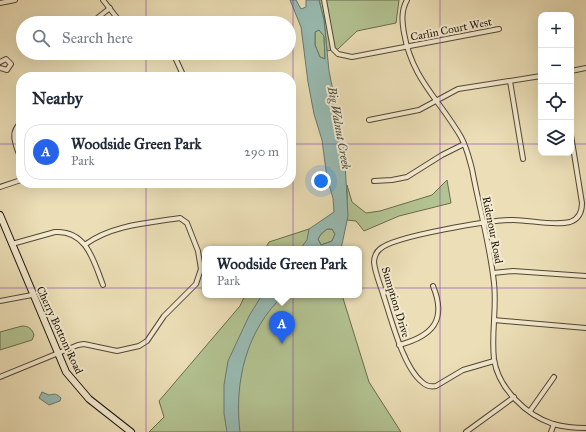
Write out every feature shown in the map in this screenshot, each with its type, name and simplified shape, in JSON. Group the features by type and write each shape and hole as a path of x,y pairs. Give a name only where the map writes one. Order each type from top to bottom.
{"main road":[{"name":"Cherry Bottom Road","path":"0,215 32,295 57,352 73,382 89,399 131,432"}],"street":[{"path":"0,3 15,0"},
{"path":"103,0 116,16"},
{"name":"Carlin Court West","path":"324,0 333,48 338,54 352,58 499,29"},
{"name":"Ridenour Road","path":"407,0 403,7 402,21 407,46 419,76 464,144 472,169 493,273 495,305 494,361 500,376 514,397 541,419 571,428 586,428"},
{"path":"100,16 110,8"},
{"path":"0,62 6,59 11,64 6,70 0,68"},
{"path":"176,60 182,72"},
{"path":"574,70 586,68"},
{"path":"369,120 419,110 458,90 538,76"},
{"path":"510,81 523,159"},
{"path":"16,127 13,134 16,144"},
{"path":"374,181 408,177 442,155 464,144"},
{"path":"483,223 508,220 561,223 571,222 578,218 582,211 582,203 574,154"},
{"path":"0,187 16,182"},
{"path":"0,377 57,352 78,345 84,344 117,351 139,346 147,341 164,316 196,284 201,264 187,223 183,220 177,219 114,230 103,233 86,244"},
{"name":"Sumption Drive","path":"483,223 400,240 380,249 374,262 399,345 422,383 432,387 444,383 463,370 494,361"},
{"path":"12,244 62,232 74,235 86,244 103,285"},
{"path":"493,273 513,271 586,276"},
{"path":"399,345 419,337 434,327 438,320 439,300 433,286"},
{"path":"0,301 32,295"},
{"path":"494,320 586,328"},
{"path":"530,411 554,377"},
{"path":"466,432 514,397"},
{"path":"551,432 554,424"}],"green space":[{"path":"319,0 399,0 396,23 357,31 338,49 327,51 324,20"},
{"path":"319,30 324,36 325,59 320,57 315,45 315,32"},
{"path":"447,180 451,203 399,216 364,231 356,221 347,220 347,185 352,202 366,213 380,211 432,195"},
{"path":"309,229 308,240 303,246 267,246 269,242"},
{"path":"327,229 332,229 335,234 332,241 321,245 318,239"},
{"path":"244,298 343,298 369,382 401,432 149,432 164,417 159,401 240,306"},
{"path":"22,326 28,327 31,330 34,335 32,340 0,350 0,332"}],"water":[{"name":"Big Walnut Creek","path":"290,0 296,0 301,9 306,7 306,0 319,0 324,20 329,71 344,145 348,216 342,246 302,246 307,240 309,229 334,212 333,198 327,178 322,140 314,114 308,82 301,27","holes":["319,30 324,36 325,59 320,57 315,45 315,32","327,229 332,229 335,234 332,241 321,245 318,239 321,234"]},
{"path":"260,298 281,298 260,324 246,358 241,376 239,394 240,432 227,432 224,414 224,385 228,361 249,316"},
{"path":"42,392 49,395 57,395 61,398 60,401 49,405 39,398"}],"place":[{"name":"Woodside Green Park","path":"282,344"}]}
